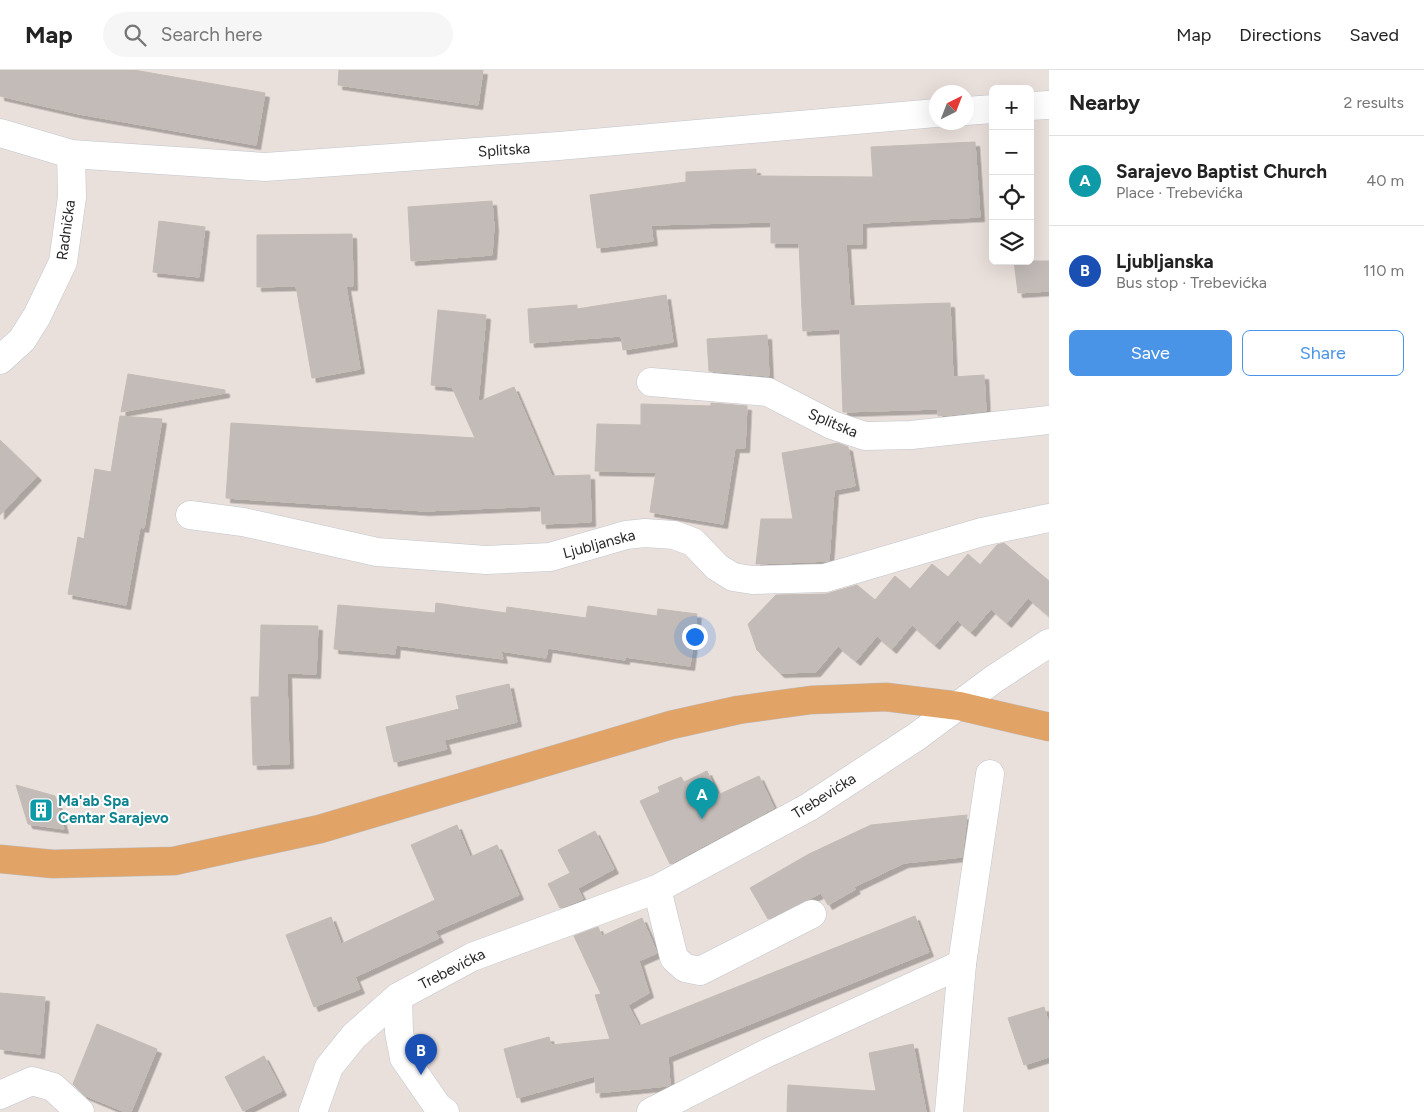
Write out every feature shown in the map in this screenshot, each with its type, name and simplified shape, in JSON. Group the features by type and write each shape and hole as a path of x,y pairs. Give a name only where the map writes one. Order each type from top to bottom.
{"main road":[{"path":"0,859 53,864 174,861 320,829 671,725 738,710 811,700 886,697 958,706 1049,727"}],"street":[{"path":"1034,106 1049,105"},
{"path":"974,110 989,109"},
{"name":"Splitska","path":"71,154 265,167 559,146 929,114"},
{"path":"0,133 71,154"},
{"name":"Radnička","path":"0,360 22,340 37,316 63,262 72,197 71,154"},
{"name":"Splitska","path":"651,382 768,392 832,425 864,436 911,434 1049,420"},
{"name":"Ljubljanska","path":"190,515 243,522 377,552 486,560 550,557 626,535 645,533 674,535 693,542 717,567 733,577 752,580 825,578 982,532 1049,518"},
{"path":"958,706 994,679 1049,643"},
{"name":"Trebevićka","path":"313,1112 329,1066 354,1036 398,997 472,957 657,889 809,807 916,738 958,706"},
{"path":"949,1112 962,964 990,774"},
{"path":"657,889 674,958 685,968 700,971 812,914"},
{"path":"651,1112 767,1053 962,964"},
{"path":"398,997 399,1032 404,1058 438,1107 445,1112"},
{"path":"0,1095 32,1082 53,1087 80,1112"}],"building":[{"path":"0,70 134,70 265,93 256,145 79,114 0,96"},
{"path":"339,70 483,70 478,105 338,85"},
{"path":"975,142 980,217 862,223 862,244 846,244 850,306 950,303 953,377 984,375 986,411 938,416 938,409 843,412 840,329 803,331 799,243 771,243 771,222 651,225 653,241 597,248 590,195 686,182 686,172 756,169 756,176 873,177 871,147"},
{"path":"492,201 494,227 492,255 411,261 408,207"},
{"path":"159,221 205,227 199,277 153,272"},
{"path":"352,234 353,286 346,286 360,369 312,378 296,286 257,287 257,235"},
{"path":"1034,261 1049,261 1049,291 1018,293 1014,265 1034,265"},
{"path":"666,295 673,342 623,350 621,336 530,343 528,309 577,305 577,309"},
{"path":"438,310 486,315 478,402 514,387 552,476 590,475 591,522 542,524 541,506 425,511 226,498 231,423 475,438 452,387 431,385"},
{"path":"767,335 769,376 709,371 707,339"},
{"path":"128,374 225,390 225,393 121,412"},
{"path":"711,403 747,406 745,448 735,448 723,524 650,512 656,472 595,471 597,424 641,425 641,404 711,406"},
{"path":"120,416 162,419 144,528 140,527 126,605 68,594 78,537 84,539 95,469 111,472"},
{"path":"0,440 37,476 0,515"},
{"path":"838,443 848,447 855,486 834,490 829,561 756,564 761,519 793,519 782,453"},
{"path":"1004,543 1049,581 1049,616 1028,598 1007,623 991,609 971,632 957,620 935,645 912,625 892,649 877,636 856,661 838,646 816,672 780,673 757,650 748,624 776,595 826,594 857,585 875,600 895,576 910,589 932,564 948,577 968,554 980,565 997,545"},
{"path":"436,603 506,613 507,607 586,618 588,606 657,616 658,609 697,614 690,666 625,657 625,660 548,648 546,658 501,651 503,659 396,645 395,654 334,649 338,605 435,613"},
{"path":"261,625 318,626 316,674 287,673 289,764 253,765 251,697 259,697"},
{"path":"509,684 517,722 444,740 447,749 394,762 386,727 459,709 456,696"},
{"path":"707,771 718,795 759,776 774,808 670,864 640,801 660,792 658,787 681,777 684,782"},
{"name":"Ma'ab Spa Centar Sarajevo","path":"16,785 55,796 64,829 28,824"},
{"path":"967,815 962,857 904,863 854,887 856,889 828,905 821,893 768,919 750,888 809,854 871,825"},
{"path":"457,825 470,857 497,845 519,895 435,931 439,938 355,977 360,989 314,1007 286,935 331,917 341,944 435,900 411,845"},
{"path":"595,831 614,869 578,888 558,850"},
{"path":"570,873 583,899 560,908 548,884"},
{"path":"915,916 929,952 668,1057 670,1085 596,1093 595,1076 517,1098 504,1049 549,1037 551,1045 610,1039 595,995 601,994 574,936 598,927 602,936 642,918 657,953 639,961 649,993 628,1005 639,1026"},
{"path":"0,993 45,997 40,1054 0,1049"},
{"path":"1044,1007 1049,1024 1049,1057 1024,1065 1008,1018"},
{"path":"97,1024 157,1049 131,1112 125,1112 84,1095 73,1084"},
{"path":"913,1044 926,1112 787,1112 788,1085 876,1091 869,1053"},
{"path":"264,1056 282,1091 243,1111 225,1077"}],"place":[{"name":"Ma'ab Spa Centar Sarajevo","path":"41,810"},
{"name":"Sarajevo Baptist Church","path":"702,819"},
{"name":"Ljubljanska","path":"421,1075"}]}
